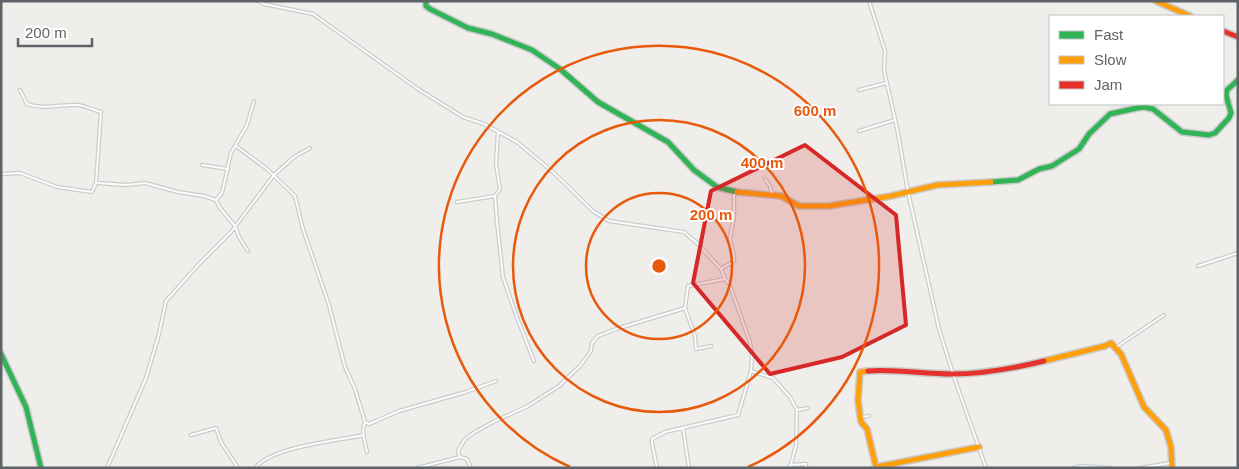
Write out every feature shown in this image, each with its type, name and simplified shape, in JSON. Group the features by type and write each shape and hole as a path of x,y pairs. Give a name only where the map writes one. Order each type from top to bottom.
{"street":[{"path":"258,1 264,4 313,14 418,89 463,117 498,131 517,142 538,159 592,211 609,221 684,232 722,269 725,279 729,283 750,342 751,371 738,415 666,432 652,439 657,468"},
{"path":"426,1 426,6 430,9 468,28 492,34 532,50 560,69 598,102 668,142 700,175 717,187 734,192 782,196 799,206 828,206 908,192 936,185 1018,180 1039,169 1052,166 1079,149 1089,134 1110,114 1137,108 1153,109 1182,132 1209,135 1216,133 1230,118 1231,113 1226,95 1227,90 1238,80"},
{"path":"869,1 885,51 884,70 886,83 939,330 986,468"},
{"path":"1156,1 1188,15"},
{"path":"1224,31 1238,38"},
{"path":"859,90 886,83"},
{"path":"1,174 20,174 57,187 79,191 92,192 96,183 101,112 80,105 61,107 33,106 27,104 20,90"},
{"path":"216,200 222,193 231,153 247,125 254,101"},
{"path":"859,131 895,120"},
{"path":"458,202 495,196 500,190 496,164 498,131"},
{"path":"236,146 274,175 294,196 303,229 329,305 345,367 355,389 365,422 363,426 367,452"},
{"path":"107,468 146,378 160,334 166,301 235,226 274,175 294,157 310,148"},
{"path":"202,165 228,169"},
{"path":"765,179 770,186 772,195"},
{"path":"96,183 126,185 145,183 216,200 235,226 239,237 248,251"},
{"path":"722,269 734,261 730,237 734,217 734,192"},
{"path":"495,196 496,222 504,276 516,315 534,361"},
{"path":"1198,266 1238,253"},
{"path":"711,346 696,349 685,308 688,286 725,279"},
{"path":"460,457 458,450 466,439 493,422 537,401 559,386 580,366 591,351 592,343 598,336 616,328 685,308"},
{"path":"1115,348 1164,315"},
{"path":"979,447 875,467 867,429 862,422 858,400 860,372 882,370 953,374 1026,365 1105,346 1111,342 1121,354 1144,407 1166,430 1171,447 1172,465 1139,468"},
{"path":"1,354 26,407 42,468"},
{"path":"751,371 773,378 790,397 797,410 796,445 790,466 806,464 806,468"},
{"path":"365,422 369,424 399,411 466,392 496,381"},
{"path":"797,410 808,408"},
{"path":"861,416 869,416"},
{"path":"191,435 216,428 221,442 238,468"},
{"path":"682,428 689,468"},
{"path":"255,468 269,457 284,451 364,435"},
{"path":"417,468 460,457 467,459 471,468"},
{"path":"1074,468 1081,466 1111,468"}],"highlighted area":[{"path":"805,145 896,215 906,325 842,357 770,374 693,283 711,191"}],"traffic: fast":[{"path":"426,1 426,6 430,9 468,28 492,34 532,50 560,69 598,102 668,142 694,170 717,187 737,192"},
{"path":"991,182 1018,180 1039,169 1052,166 1079,149 1089,134 1110,114 1137,108 1153,109 1182,132 1209,135 1215,133 1229,118 1231,113 1226,95 1227,90 1238,80"},
{"path":"1,354 26,407 41,468"}],"traffic: slow":[{"path":"1156,1 1188,15"},
{"path":"737,192 781,196 799,206 829,206 891,196 937,185 991,182"},
{"path":"1044,361 1111,343 1121,354 1144,407 1166,430 1171,447 1172,468"},
{"path":"868,371 860,372 858,400 861,422 867,429 876,467 979,447"}],"traffic: jam":[{"path":"1224,31 1238,37"},
{"path":"868,371 963,374 998,370 1044,361"}]}
